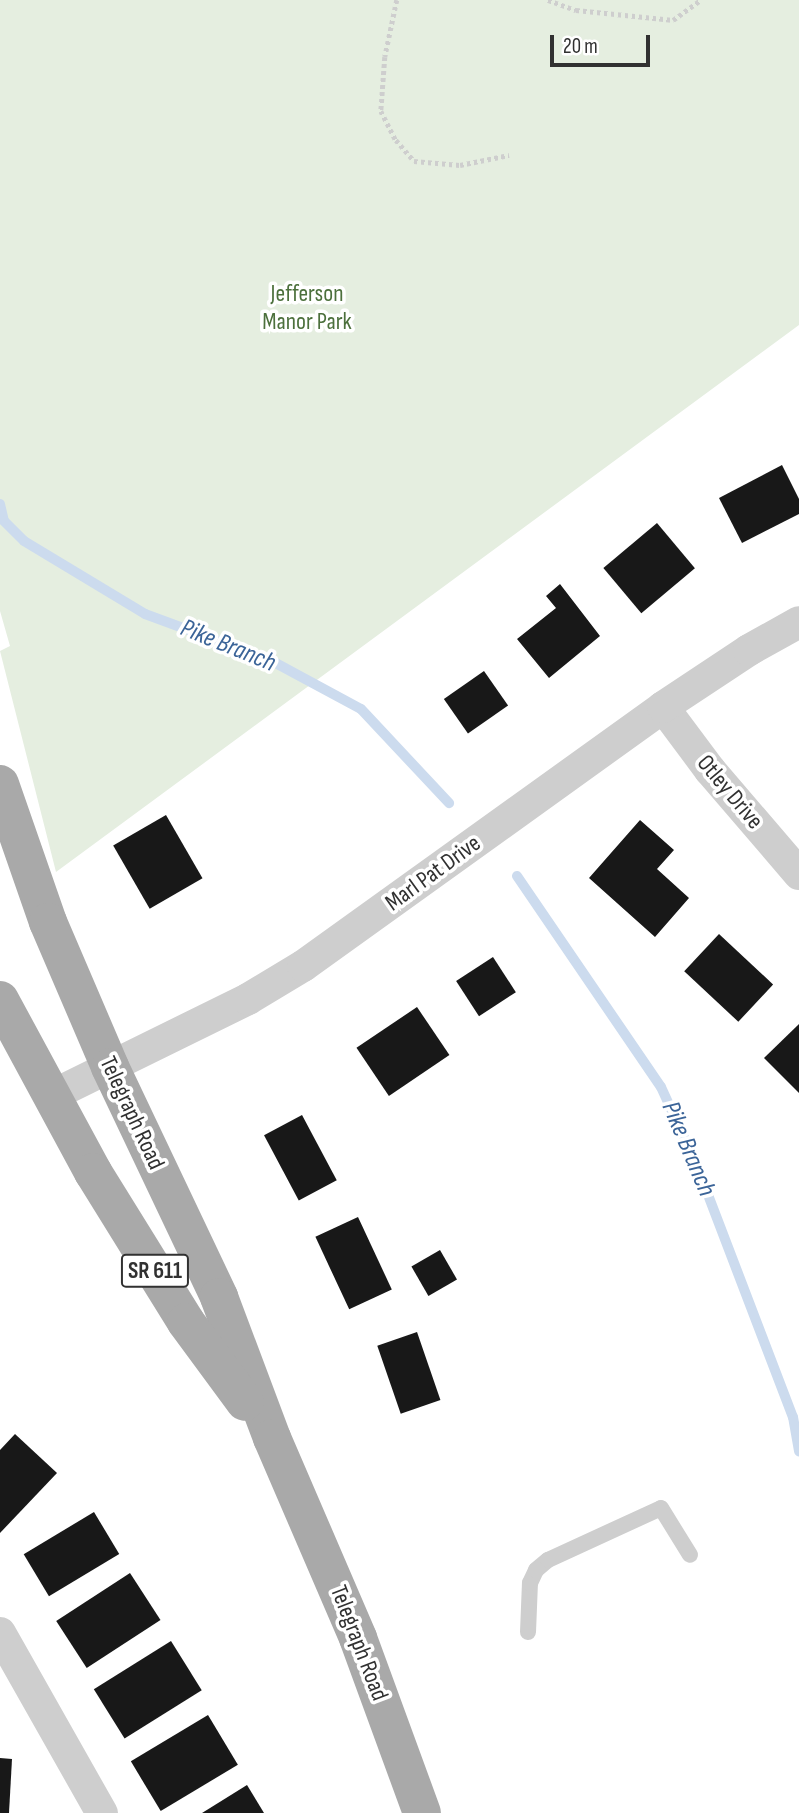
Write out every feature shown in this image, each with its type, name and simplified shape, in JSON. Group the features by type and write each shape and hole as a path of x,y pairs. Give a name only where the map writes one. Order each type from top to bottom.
{"main road":[{"name":"Telegraph Road","path":"0,784 48,922 110,1067 219,1297 272,1438 358,1638 422,1813"},
{"name":"Telegraph Road","path":"0,1000 93,1172 187,1322 272,1438"}],"street":[{"name":"Marl Pat Drive","path":"51,1096 248,999 303,966 663,707 749,650 799,622"},
{"name":"Otley Drive","path":"663,707 710,770 799,874"},
{"path":"0,1633 12,1677 102,1813"}],"lane":[{"path":"528,1632 530,1583 536,1570 548,1560 661,1508 690,1555"}],"path":[{"path":"397,0 385,57 381,111 396,140 414,161 460,165 509,155"},
{"path":"548,0 576,10 673,20 701,0"}],"green space":[{"name":"Jefferson Manor Park","path":"0,0 799,0 799,325 56,872 0,651 10,646 0,611"}],"building":[{"path":"782,465 799,499 799,514 742,543 719,498"},
{"path":"657,523 695,568 641,613 603,568"},
{"path":"560,584 600,636 549,678 517,639 556,608 546,596"},
{"path":"484,671 508,705 468,734 444,699"},
{"path":"166,815 202,878 150,909 113,845"},
{"path":"640,820 674,850 657,869 689,898 655,937 589,878"},
{"path":"719,934 773,984 738,1022 684,971"},
{"path":"493,957 516,992 479,1016 456,981"},
{"path":"417,1007 449,1055 389,1096 356,1048"},
{"path":"799,1024 799,1093 764,1058"},
{"path":"302,1115 337,1180 299,1201 264,1135"},
{"path":"358,1217 392,1290 349,1309 315,1237"},
{"path":"440,1250 457,1279 428,1296 411,1266"},
{"path":"417,1332 440,1400 401,1414 377,1346"},
{"path":"15,1434 57,1473 0,1533 0,1450"},
{"path":"94,1512 119,1554 49,1596 24,1554"},
{"path":"130,1573 160,1620 87,1668 56,1621"},
{"path":"171,1641 202,1690 125,1738 94,1689"},
{"path":"208,1715 238,1765 161,1811 131,1761"},
{"path":"0,1758 12,1759 9,1813 0,1813"},
{"path":"247,1785 264,1813 202,1813"}],"waterway":[{"name":"Pike Branch","path":"0,504 4,521 24,541 145,614 270,660 361,709 449,803"},
{"name":"Pike Branch","path":"517,876 661,1087 697,1166 793,1417 799,1451"}]}
